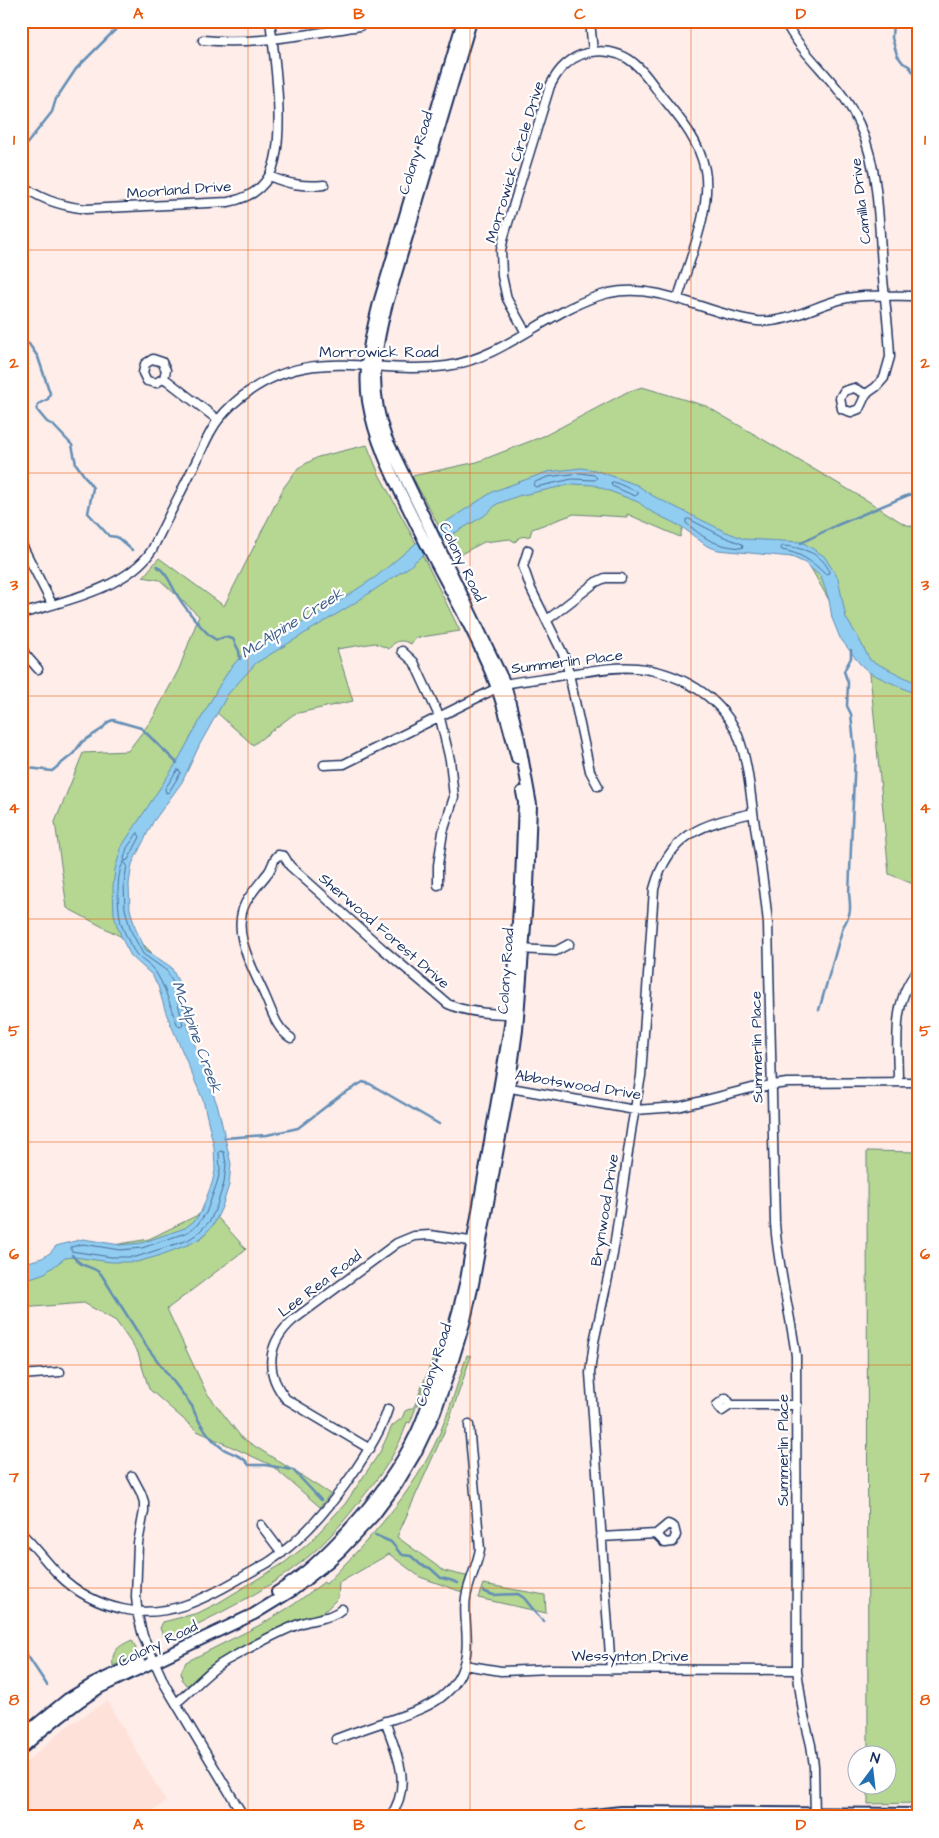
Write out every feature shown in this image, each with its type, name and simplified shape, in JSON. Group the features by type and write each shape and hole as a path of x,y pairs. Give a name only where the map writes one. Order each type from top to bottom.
{"main road":[{"name":"Colony Road","path":"21,1737 68,1699 93,1684 254,1614 293,1590 328,1562 374,1515 397,1484 425,1434 438,1390 465,1320 504,1087 514,1014 519,949 528,886 531,806 520,739 501,686 376,421 370,341 379,303 463,21"},
{"name":"Colony Road","path":"371,366 386,307 472,21"},
{"name":"Colony Road","path":"21,1749 49,1723 75,1703 153,1658"},
{"path":"576,1817 621,1812 815,1815 918,1814"}],"street":[{"path":"270,21 277,82 278,112 275,156 269,176 297,186 324,185"},
{"path":"590,21 593,52"},
{"name":"Camilla Drive","path":"785,21 796,39 843,96 852,110 869,149 874,167 890,357 884,378 876,388 866,394"},
{"path":"203,40 227,42 273,40 360,26"},
{"name":"Morrowick Circle Drive","path":"526,333 510,306 503,284 501,266 504,236 550,86 556,74 564,66 578,56 593,52 608,52 619,55 630,60 638,67 687,128 701,154 706,179 704,210 678,298"},
{"name":"Moorland Drive","path":"21,184 36,195 49,201 86,209 228,202 238,200 253,193 269,176"},
{"name":"Morrowick Road","path":"21,614 113,582 128,574 142,563 152,550 218,420 248,392 274,377 291,370 331,364 427,367 457,364 473,359 584,302 608,294 634,291 651,292 678,298 747,320 760,321 785,318 847,298 884,295 918,296"},
{"path":"164,378 218,420"},
{"path":"21,542 52,604"},
{"path":"528,550 524,566 532,589 566,660 590,771 598,786"},
{"path":"547,620 596,582 605,578 622,578"},
{"path":"21,644 25,654 38,669"},
{"path":"402,651 414,662 440,718 450,760 454,797 443,832 438,865 438,884"},
{"name":"Summerlin Place","path":"324,764 344,764 440,718 501,686 530,679 596,670 635,668 652,670 676,678 703,692 714,702 728,719 740,742 746,765 764,884 768,924 776,1237 779,1265 796,1356 797,1670 802,1712 811,1745 814,1766 815,1815"},
{"name":"Brynwood Drive","path":"611,1670 590,1386 591,1366 594,1342 613,1254 645,1045 653,896 658,876 670,853 690,834 710,823 753,813"},
{"name":"Sherwood Forest Drive","path":"291,1038 278,1025 248,956 240,930 242,911 246,902 269,872 274,858 278,855 284,856 290,866 448,1004 456,1008 514,1014"},
{"path":"519,949 556,951 569,944"},
{"path":"898,1082 899,1011 904,992 918,970"},
{"name":"Abbotswood Drive","path":"504,1087 635,1110 678,1107 787,1083 918,1082"},
{"name":"Lee Rea Road","path":"370,1449 286,1399 279,1390 272,1371 272,1348 284,1328 292,1320 397,1243 414,1236 430,1235 477,1242"},
{"path":"21,1375 60,1372"},
{"path":"731,1405 796,1405"},
{"path":"21,1533 60,1577 76,1589 107,1605 138,1612 154,1613 196,1602 212,1595 282,1553 312,1526 325,1512 370,1449 378,1436 388,1409"},
{"path":"336,1739 433,1704 454,1685 464,1665 468,1642 466,1599 477,1566 480,1549 469,1425"},
{"path":"132,1476 144,1502 138,1543 138,1612 143,1636 165,1685 244,1817"},
{"path":"261,1525 282,1553"},
{"path":"601,1537 656,1534"},
{"path":"176,1703 228,1659 296,1626 329,1616 342,1609"},
{"name":"Wessynton Drive","path":"464,1665 501,1671 797,1670"},
{"path":"385,1721 401,1765 403,1779 398,1803 390,1817"}],"shaded area":[{"path":"107,1701 166,1802 143,1817 21,1817 21,1767 65,1728"}],"green space":[{"path":"642,387 706,406 904,524 918,528 918,884 913,884 889,874 869,663 856,648 808,563 685,518 680,537 627,514 627,517 574,514 532,529 530,536 520,537 515,542 510,539 484,542 455,557 412,476 477,462 546,435 627,392"},
{"path":"367,445 379,474 460,631 415,638 411,644 399,641 389,649 375,643 337,649 353,701 294,714 253,745 215,711 121,864 127,928 152,953 67,908 55,822 83,753 128,751 153,718 179,669 199,616 160,580 143,577 159,558 224,606 284,487 298,468 318,457"},
{"path":"867,1151 918,1152 918,1643 916,1643 918,1803 868,1804 868,1796 896,1796 896,1746 868,1746"},
{"path":"210,1209 246,1249 167,1309 206,1392 242,1438 330,1494 320,1507 271,1465 197,1431 149,1389 138,1353 116,1321 84,1303 21,1308 21,1269 78,1251 149,1239"},
{"path":"436,1350 438,1350 410,1423 407,1422 394,1452 370,1489 327,1539 288,1573 256,1593 171,1637 163,1636 160,1628 163,1622 198,1613 218,1603 284,1563 308,1544 345,1504 380,1452 392,1426 402,1418 405,1411 414,1407"},
{"path":"467,1355 471,1356 449,1421 397,1537 444,1571 470,1577 465,1593 420,1577 389,1554 339,1583 338,1598 324,1612 298,1619 221,1659 192,1685 186,1685 182,1680 181,1672 186,1662 260,1625 293,1605 324,1582 326,1584 374,1532 404,1496 429,1456 447,1415"},
{"path":"483,1584 545,1595 546,1613 478,1598"},
{"path":"132,1640 136,1648 132,1657 113,1666 113,1656 117,1649"}],"water":[{"path":"581,468 595,470 637,485 653,496 744,539 802,542 824,556 838,578 846,618 870,660 918,684 918,695 870,673 860,664 840,638 832,618 829,600 821,577 805,563 792,557 718,550 707,546 682,527 650,511 638,502 594,485 573,484 518,496 497,504 484,516 434,545 409,567 350,606 256,663 228,694 200,744 182,782 153,822 132,864 129,884 130,909 136,930 146,950 171,967 179,983 188,1027 218,1107 231,1164 229,1185 214,1224 201,1238 158,1256 137,1262 65,1258 45,1273 21,1281 21,1264 42,1258 56,1246 83,1239 120,1245 141,1243 185,1228 201,1212 212,1183 215,1171 214,1147 203,1100 166,1013 158,986 152,975 131,956 124,943 114,914 113,887 115,869 122,846 177,762 229,670 240,657 327,609 377,576 427,534 494,491 547,472"}],"waterway":[{"path":"21,151 52,112 56,99 76,69 124,21"},
{"path":"893,21 892,38 897,55 903,63 909,66 918,79"},
{"path":"21,341 29,344 38,357 50,393 48,399 38,404 37,410 72,445 76,464 93,488 88,513 109,536 117,537 132,550"},
{"path":"801,543 835,526 918,491"},
{"name":"McAlpine Creek","path":"157,566 163,571 188,611 207,633 217,640 225,637 233,639 239,651 240,659"},
{"path":"819,1010 850,908 855,754 851,714 847,706 848,683 844,671 851,658 851,650"},
{"path":"21,767 52,771 73,754 82,742 113,720 141,728 177,763"},
{"path":"224,1138 267,1135 298,1128 341,1095 363,1082 370,1084 439,1124"},
{"path":"72,1255 79,1263 101,1274 147,1347 192,1406 204,1429 217,1444 244,1459 249,1465 265,1465 293,1470 321,1500"},
{"path":"375,1535 391,1542 400,1553 411,1556 421,1565 430,1568 441,1578 458,1583"},
{"path":"483,1591 493,1595 518,1594 524,1598 544,1621"},
{"path":"21,1646 47,1685"}]}
